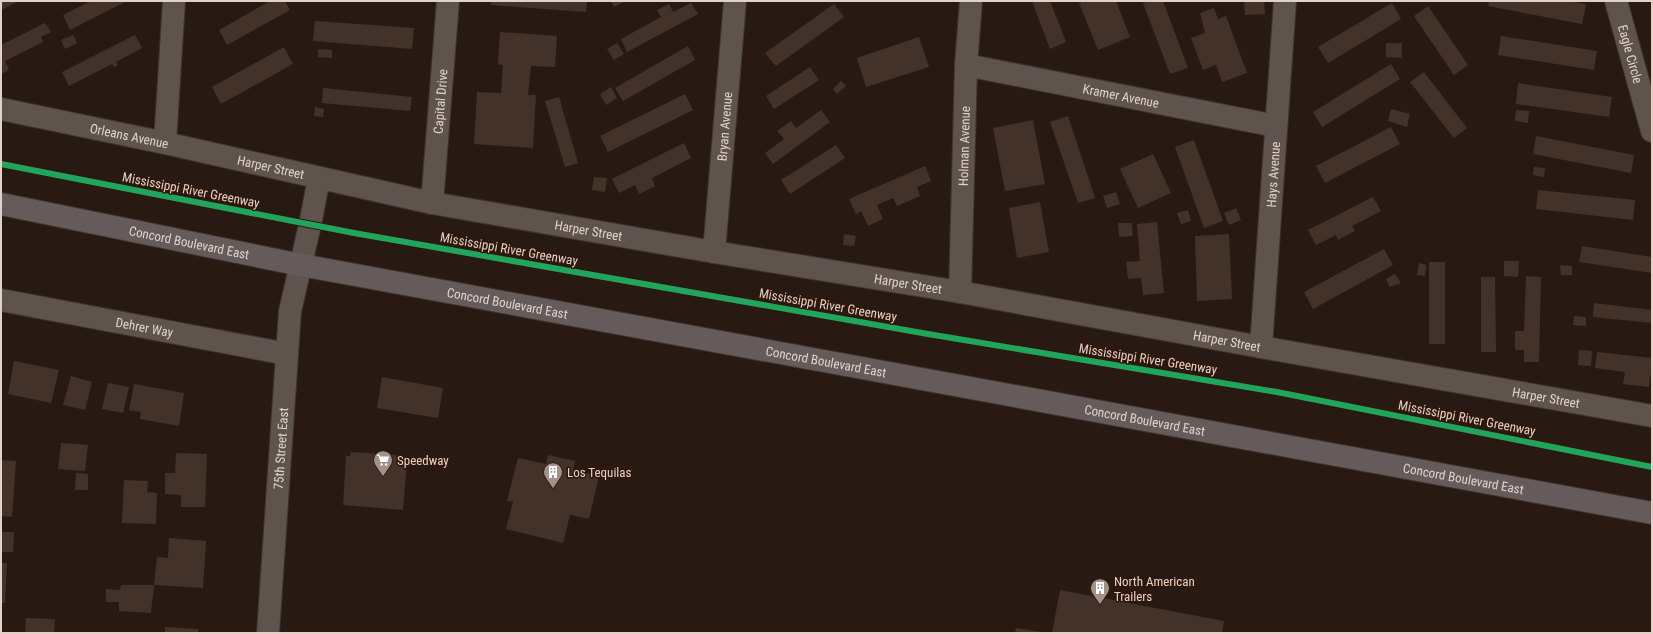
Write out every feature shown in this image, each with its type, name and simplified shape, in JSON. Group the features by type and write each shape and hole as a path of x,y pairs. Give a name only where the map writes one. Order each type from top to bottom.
{"main road":[{"name":"Concord Boulevard East","path":"1,204 300,265 1652,513"}],"street":[{"name":"Orleans Avenue","path":"1,109 165,143 174,1"},
{"name":"Capital Drive","path":"432,202 448,1"},
{"name":"Bryan Avenue","path":"714,252 734,1"},
{"name":"Holman Avenue","path":"960,292 966,65 971,1"},
{"name":"Hays Avenue","path":"1261,347 1285,1"},
{"name":"Eagle Circle","path":"1616,1 1652,131"},
{"name":"Kramer Avenue","path":"966,65 1276,126"},
{"name":"Harper Street","path":"165,143 432,202 714,252 960,292 1652,416"},
{"name":"75th Street East","path":"268,633 290,311 319,178"},
{"name":"Dehrer Way","path":"1,300 287,354"}],"building":[{"path":"1,1 19,1 1,10"},
{"path":"91,1 127,1 70,30 63,15"},
{"path":"270,1 285,1 290,10 227,45 219,30"},
{"path":"491,1 587,1 586,12 491,5"},
{"path":"611,1 626,1 614,7"},
{"path":"1032,1 1050,1 1066,42 1050,49"},
{"path":"1084,1 1116,1 1130,37 1098,50 1079,3"},
{"path":"1147,1 1163,1 1188,68 1170,74 1143,3"},
{"path":"1244,1 1264,1 1265,14 1245,15"},
{"path":"1489,1 1568,1 1586,4 1582,24 1488,6"},
{"path":"691,3 698,14 627,52 621,39 661,17 657,10 669,4 673,12"},
{"path":"1392,3 1401,19 1328,63 1318,47"},
{"path":"834,4 844,17 776,66 765,53"},
{"path":"1428,6 1468,65 1454,75 1414,16"},
{"path":"1214,8 1218,19 1226,16 1247,73 1222,82 1216,65 1203,70 1191,38 1205,33 1200,13"},
{"path":"315,21 414,28 412,49 313,41"},
{"path":"45,23 51,32 41,37 43,42 5,61 9,70 1,74 1,45"},
{"path":"500,32 557,36 555,67 531,66 528,95 536,95 533,148 474,144 477,92 501,93 503,65 498,64"},
{"path":"73,35 77,43 65,49 61,40"},
{"path":"135,35 142,48 116,62 118,65 114,67 112,64 69,86 62,72"},
{"path":"1501,36 1597,51 1594,70 1498,55"},
{"path":"919,37 929,67 866,87 857,58"},
{"path":"617,43 624,54 614,60 607,49"},
{"path":"1386,43 1402,43 1402,58 1386,57"},
{"path":"688,46 695,60 623,101 615,88"},
{"path":"284,47 293,64 221,104 212,87"},
{"path":"318,49 332,50 332,58 318,57"},
{"path":"1391,64 1400,79 1322,127 1313,112"},
{"path":"810,67 819,80 774,109 766,96"},
{"path":"1424,72 1467,128 1454,138 1410,82"},
{"path":"841,81 846,86 837,94 833,89"},
{"path":"1518,83 1612,97 1609,117 1516,104"},
{"path":"611,87 617,98 606,105 600,94"},
{"path":"323,88 412,97 410,111 322,103"},
{"path":"685,94 693,110 608,152 600,136"},
{"path":"559,97 578,163 565,167 545,101"},
{"path":"315,107 324,109 323,117 314,116"},
{"path":"1391,109 1410,114 1407,127 1388,121"},
{"path":"821,110 830,122 773,164 765,153 784,139 777,131 791,121 796,128"},
{"path":"1516,110 1529,111 1528,123 1515,121"},
{"path":"1068,116 1095,198 1078,203 1050,122"},
{"path":"1033,120 1045,184 1005,191 993,128"},
{"path":"1391,127 1400,144 1325,183 1316,166"},
{"path":"1536,136 1634,155 1631,173 1533,154"},
{"path":"1194,140 1223,221 1204,228 1175,147"},
{"path":"684,143 691,158 652,178 655,186 639,194 635,185 619,193 612,179"},
{"path":"836,145 845,158 790,194 781,180"},
{"path":"1153,154 1171,193 1138,208 1120,169"},
{"path":"925,166 931,181 917,187 920,196 897,206 893,198 877,205 883,219 868,226 861,211 856,214 849,199"},
{"path":"1534,167 1545,168 1544,177 1533,175"},
{"path":"594,177 607,178 605,192 592,190"},
{"path":"1538,190 1635,200 1633,220 1536,209"},
{"path":"1116,192 1120,204 1107,208 1103,196"},
{"path":"1373,197 1381,211 1352,226 1355,231 1338,240 1336,235 1316,245 1308,230"},
{"path":"1040,202 1049,252 1017,258 1009,208"},
{"path":"1236,208 1241,220 1229,225 1224,213"},
{"path":"1188,210 1191,221 1181,224 1177,213"},
{"path":"1157,222 1164,293 1143,295 1141,278 1128,279 1126,262 1140,261 1137,224"},
{"path":"1118,223 1132,223 1133,236 1119,237"},
{"path":"844,234 856,236 854,246 843,245"},
{"path":"1229,234 1232,299 1197,301 1195,236"},
{"path":"1582,246 1652,257 1652,273 1579,262"},
{"path":"1384,249 1393,265 1313,309 1304,292"},
{"path":"1504,261 1519,261 1518,277 1504,276"},
{"path":"1429,262 1445,262 1445,344 1429,344"},
{"path":"1419,263 1426,265 1425,276 1417,275"},
{"path":"1560,265 1572,266 1572,275 1561,275"},
{"path":"1395,274 1401,283 1390,287 1386,279"},
{"path":"1526,276 1541,277 1539,362 1524,362 1524,350 1515,350 1515,331 1524,331"},
{"path":"1481,277 1495,277 1496,352 1481,352"},
{"path":"1594,303 1652,310 1652,323 1593,317"},
{"path":"1574,316 1586,317 1586,326 1573,325"},
{"path":"1579,350 1592,351 1591,366 1578,365"},
{"path":"1597,352 1652,358 1652,375 1650,375 1649,387 1623,384 1625,372 1595,368"},
{"path":"14,361 59,370 51,403 8,394"},
{"path":"71,376 92,382 85,410 63,405"},
{"path":"382,377 443,388 438,418 377,408"},
{"path":"108,383 129,387 123,413 102,409"},
{"path":"134,384 184,393 179,426 140,419 141,412 129,410"},
{"path":"61,443 88,445 85,471 58,469"},
{"path":"351,452 397,455 397,460 407,461 403,510 343,505 346,456 350,456"},
{"path":"176,453 207,454 205,507 181,507 181,495 165,494 165,473 175,473"},
{"name":"Los Tequilas","path":"548,455 575,461 573,470 599,476 589,519 570,515 563,543 506,529 513,502 507,501 518,458 546,464"},
{"path":"1,460 16,461 12,517 1,516"},
{"path":"76,473 88,474 88,490 75,490"},
{"path":"124,480 148,481 147,492 157,493 156,524 122,523"},
{"path":"1,532 14,532 13,552 1,552"},
{"path":"169,538 206,541 203,588 154,585 157,557 168,558"},
{"path":"1,563 7,563 5,603 1,603"},
{"path":"121,585 154,585 151,613 119,611 119,602 106,602 106,589 120,590"},
{"name":"North American Trailers","path":"1060,590 1224,621 1222,633 1052,633"},
{"path":"26,618 55,619 54,633 25,633"},
{"path":"165,627 198,629 198,633 165,633"},
{"path":"1016,628 1041,632 1041,633 1015,633"}],"cycle path":[{"name":"Mississippi River Greenway","path":"1,164 354,233 928,334 1277,392 1652,467"}],"place":[{"name":"Speedway","path":"383,477"},
{"name":"Los Tequilas","path":"553,489"},
{"name":"North American Trailers","path":"1100,605"}]}
